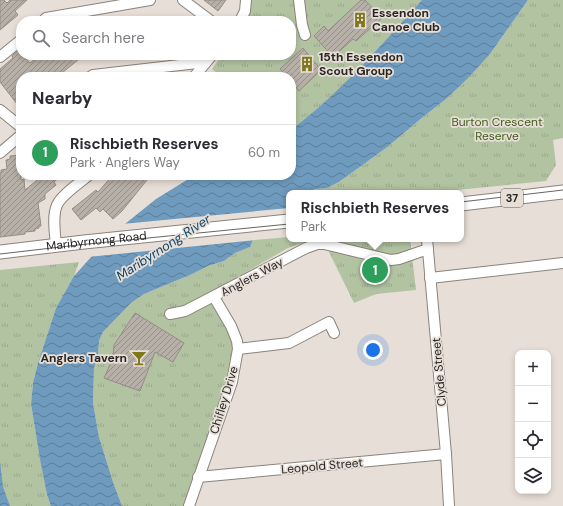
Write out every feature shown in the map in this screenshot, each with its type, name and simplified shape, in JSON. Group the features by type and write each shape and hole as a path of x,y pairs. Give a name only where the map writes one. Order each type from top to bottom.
{"main road":[{"name":"37","path":"464,204 563,192"},
{"name":"Maribyrnong Road","path":"0,252 286,221"}],"street":[{"path":"58,16 150,0"},
{"path":"183,0 204,16"},
{"path":"242,16 245,11 246,0"},
{"path":"300,0 302,25 305,35"},
{"path":"0,57 16,44"},
{"path":"115,72 202,60"},
{"path":"198,72 208,60"},
{"path":"0,110 16,123"},
{"path":"0,152 16,139"},
{"path":"56,245 55,219 57,205 63,197 83,180"},
{"name":"Anglers Way","path":"170,314 185,311 306,248 320,243 391,260 399,259 427,244"},
{"name":"Clyde Street","path":"427,244 446,454 449,506"},
{"path":"430,278 563,263"},
{"name":"Chifley Drive","path":"189,506 232,382 238,349 237,341 231,326 214,296"},
{"path":"238,349 289,344 329,322 334,333"},
{"name":"Leopold Street","path":"198,478 446,454"}],"green space":[{"path":"248,0 422,0 344,84 296,126 296,72 216,72 212,69 218,60 296,60 296,16 247,16"},
{"name":"Burton Crescent Reserve","path":"528,0 563,0 563,138 553,140 556,165 546,181 457,190 313,190 327,188 339,182 386,148 446,99 490,54"},
{"path":"286,237 286,242 305,242 288,248 208,294 232,336 234,348 232,366 187,506 122,506 99,437 93,403 94,368 98,356 99,341 103,332 131,303 144,294 208,266 224,261 235,253 250,247 253,240"},
{"path":"339,242 410,242 416,290 376,294 354,303 328,250"},
{"path":"79,262 74,276 56,308 33,383 31,404 47,495 51,506 0,506 0,270"}],"water":[{"name":"Maribyrnong River","path":"422,0 528,0 490,54 468,78 446,99 386,148 339,182 327,188 313,190 286,190 286,210 253,240 250,247 235,253 224,261 208,266 144,294 131,303 103,332 99,341 98,356 94,368 93,403 99,437 122,506 51,506 47,495 31,404 33,383 56,308 74,276 110,236 156,199 187,180 296,180 296,126 327,100 376,51"},
{"path":"0,461 3,487 10,506 0,506"}],"pier":[{"path":"286,208 286,213 256,240 88,257 122,224"}],"building":[{"path":"0,0 4,0 7,3 10,0 27,0 15,11 18,15 0,30"},
{"path":"204,0 226,0 218,11"},
{"path":"361,0 365,0 382,18 356,41 353,39 333,57 314,36 324,26 328,31"},
{"path":"303,48 321,70 299,91 296,88 296,72 283,72 280,69 290,60 296,60 296,54"},
{"path":"16,53 16,60 27,60 30,63 34,60 78,60 63,72 16,72 16,103 0,82 0,69 13,58 12,56"},
{"path":"16,155 16,180 24,180 25,190 37,180 56,180 54,182 56,185 45,194 45,199 38,203 41,226 39,226 39,228 35,229 35,231 25,232 25,234 0,237 0,173 1,170 7,169 6,160 10,159 10,156"},
{"path":"109,180 147,180 122,211 113,219 103,209 100,212 96,208 81,220 72,209 96,190 98,192"},
{"path":"135,313 184,343 173,362 155,352 140,391 104,378 113,358 114,345"}],"tram line":[{"path":"464,202 563,190"},
{"path":"0,254 286,224"}],"place":[{"name":"Essendon Canoe Club","path":"360,20"},
{"name":"15th Essendon Scout Group","path":"307,64"},
{"name":"Rischbieth Reserves","path":"375,270"},
{"name":"Anglers Tavern","path":"139,358"}]}
